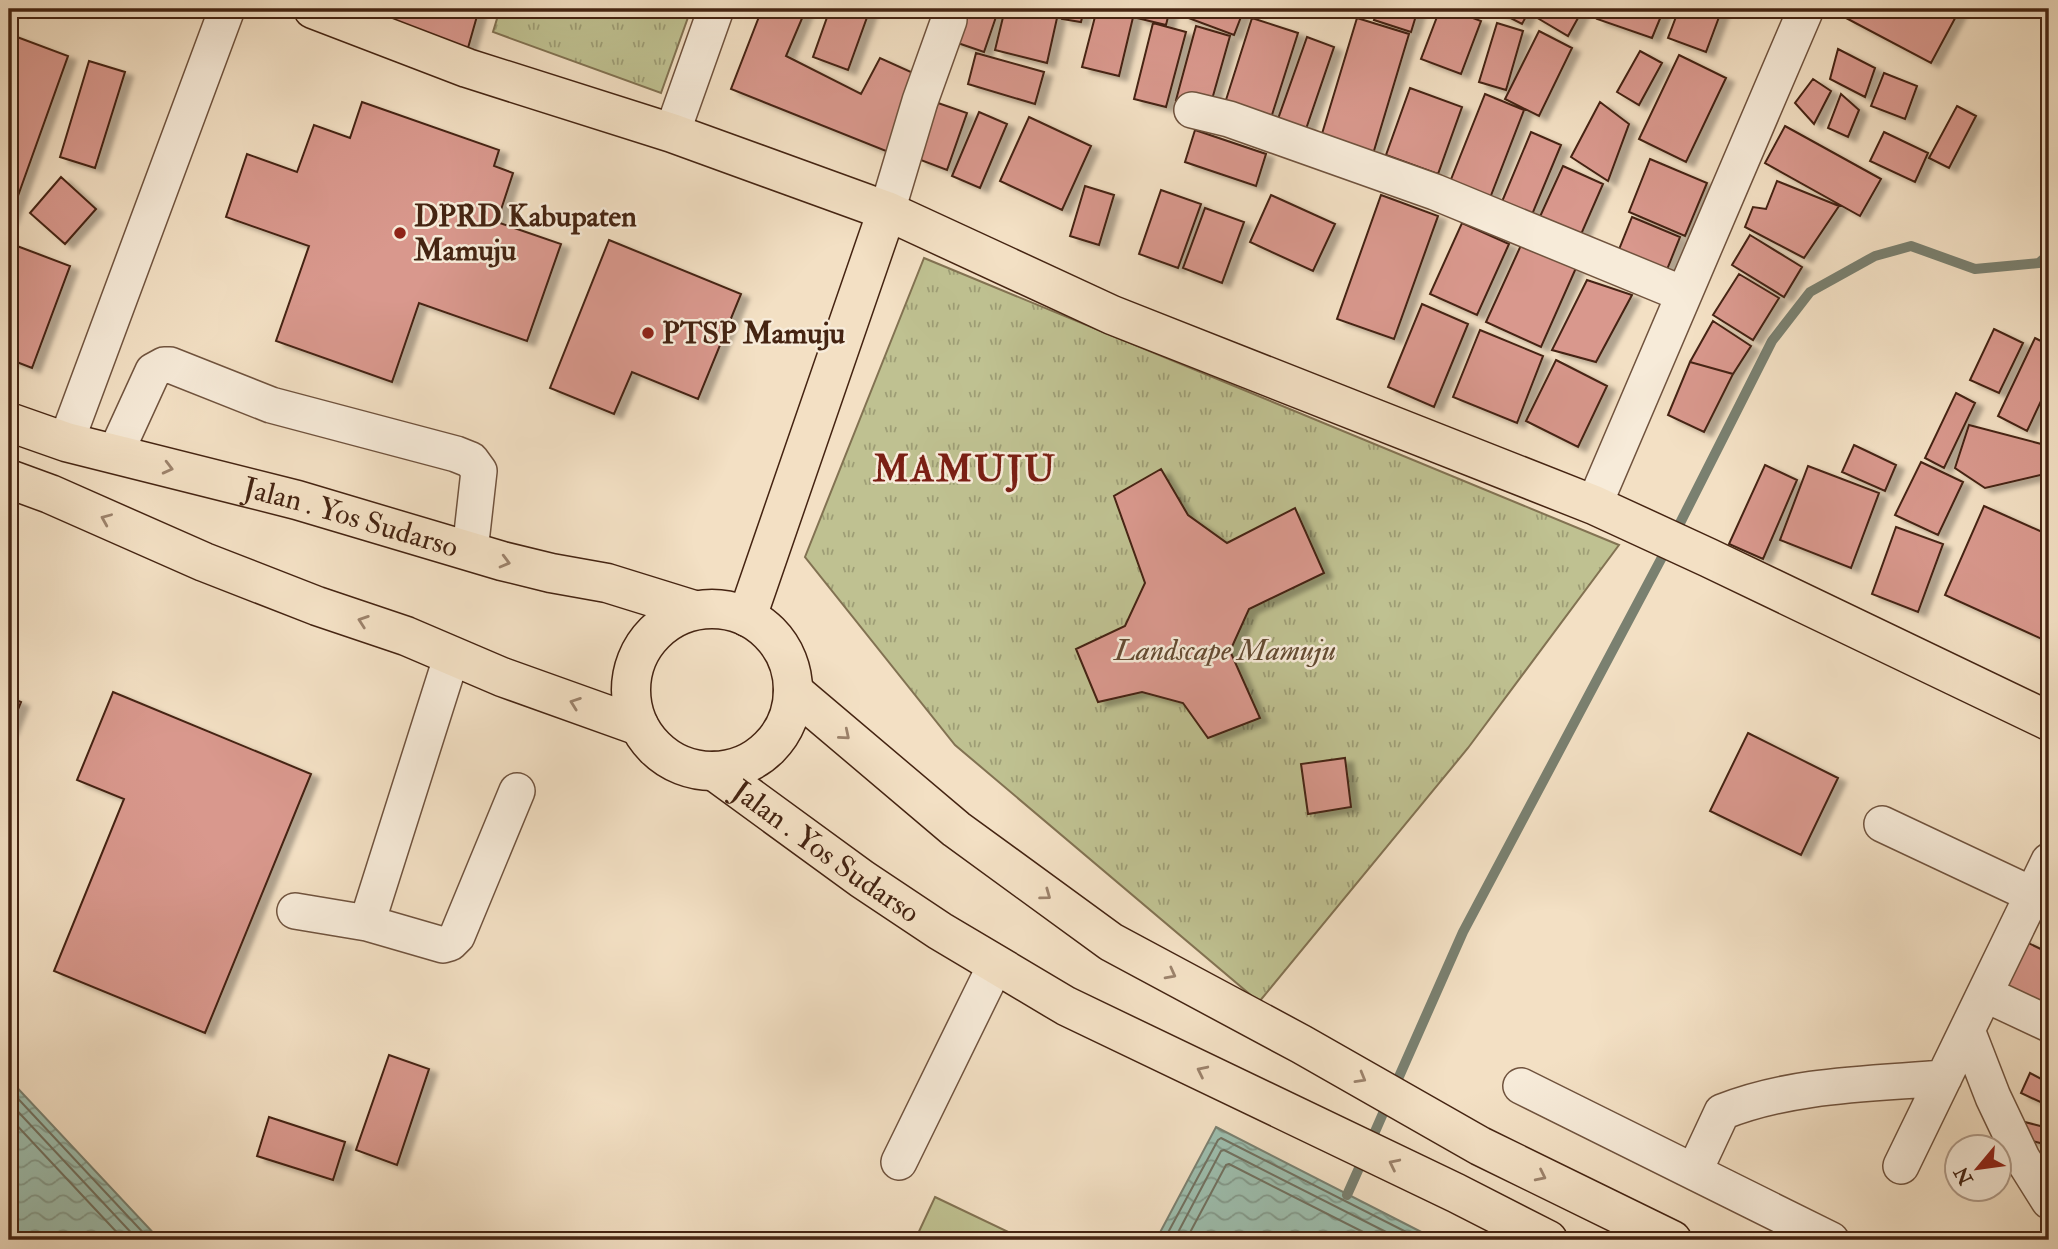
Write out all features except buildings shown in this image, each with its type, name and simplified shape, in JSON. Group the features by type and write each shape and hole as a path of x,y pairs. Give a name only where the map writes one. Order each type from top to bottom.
{"main road":[{"path":"313,9 467,68 672,133 887,211 1112,315 1609,512 2049,721"},
{"path":"747,617 887,211"},
{"name":"Jalan . Yos Sudarso","path":"9,422 66,442 309,503 470,551 551,573 607,583 694,610"},
{"path":"9,480 50,494 204,562 317,606 406,636 502,677 639,726"},
{"path":"694,610 730,610 763,626 781,648 791,673 791,709 785,726 769,749 742,766 714,771 696,770 678,764 663,755 639,726 633,709 633,673 648,640 661,626 694,610"},
{"path":"793,691 956,829 1111,942 1301,1044 1480,1146 1672,1240"},
{"name":"Jalan . Yos Sudarso","path":"714,771 862,879 940,931 1066,1006 1456,1193 1548,1240"}],"street":[{"path":"66,442 227,9"},
{"path":"672,133 716,9"},
{"path":"1609,512 1683,294 1806,9"},
{"path":"887,211 920,101 949,20"},
{"path":"1192,110 1263,130 1435,192 1683,294"},
{"path":"115,454 153,371 170,365 271,405 471,460 479,471 470,551"},
{"path":"367,922 452,655"},
{"path":"295,911 367,922 443,946 450,943 457,936 517,792"},
{"path":"1882,824 2033,895"},
{"path":"1901,1166 2049,861"},
{"path":"899,1162 996,964"},
{"path":"1985,994 2049,1024"},
{"path":"1967,1030 1993,1097 2022,1158 2049,1201"},
{"path":"1694,1172 1723,1112 1752,1100 1816,1089 1944,1078"},
{"path":"1521,1086 1831,1240"}],"green space":[{"path":"500,9 691,9 661,93 493,32"},
{"name":"Landscape Mamuju","path":"924,258 1619,545 1468,748 1259,1002 955,745 805,557"},
{"path":"935,1197 1025,1240 915,1240"}],"water":[{"path":"9,1079 160,1240 9,1240"},
{"path":"1216,1127 1437,1240 1156,1240"}],"waterway":[{"path":"1675,533 1772,341 1810,292 1875,256 1911,246 1975,269 2039,263 2049,254"},
{"path":"1394,1088 1463,932 1668,546"},
{"path":"1370,1143 1388,1102"},
{"path":"1347,1195 1364,1157"}],"place":[{"name":"DPRD Kabupaten Mamuju","path":"400,233"},
{"name":"PTSP Mamuju","path":"648,333"}],"district":[{"name":"MAMUJU","path":"965,468"}]}
